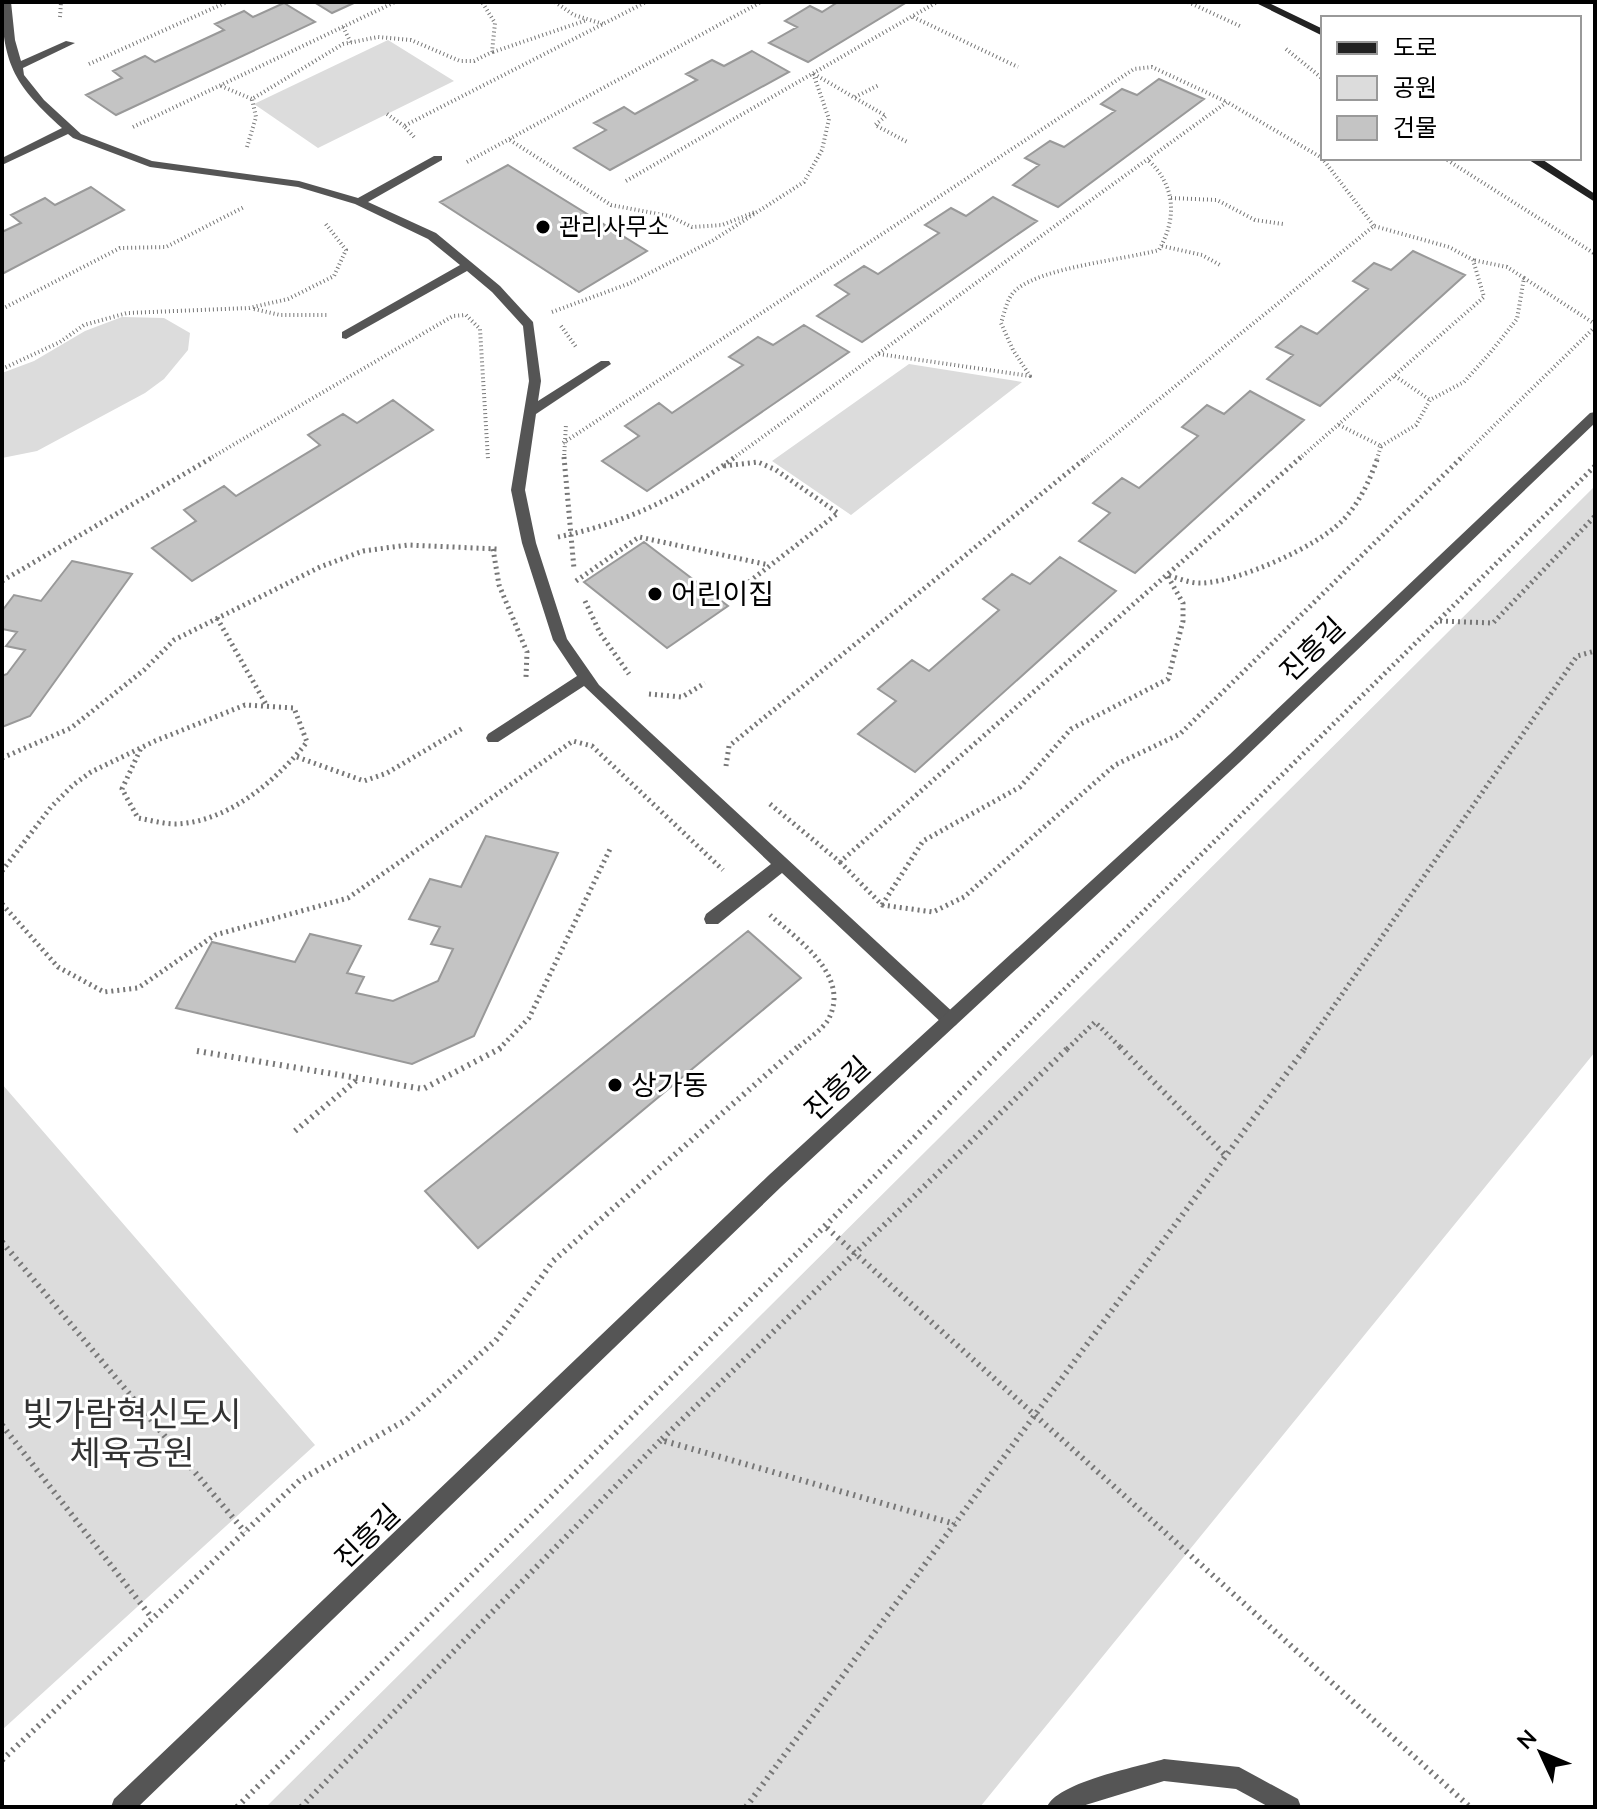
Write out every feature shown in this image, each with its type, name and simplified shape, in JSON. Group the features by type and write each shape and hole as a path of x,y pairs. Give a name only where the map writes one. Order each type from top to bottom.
{"main road":[{"path":"1259,2 1321,32"},
{"path":"1535,160 1595,199"}],"street":[{"path":"6,2 10,40 19,75 40,102 77,136 150,164 299,184 359,202 432,236 496,289 529,325 535,381 518,490 529,543 560,640 594,689 950,1020"},
{"path":"17,67 70,43"},
{"path":"2,162 70,129"},
{"path":"359,202 438,158"},
{"path":"346,335 468,265"},
{"path":"530,412 605,364"},
{"name":"진흥길","path":"122,1807 775,1181 1235,758 1595,416"},
{"path":"493,738 586,677"},
{"path":"712,919 782,864"},
{"path":"1058,1807 1079,1795 1164,1770 1239,1778 1290,1807"}],"path":[{"path":"52,51 60,28 61,2"},
{"path":"84,67 227,2"},
{"path":"130,128 395,2"},
{"path":"482,2 495,23 492,52"},
{"path":"555,2 587,20 603,24"},
{"path":"404,126 646,2"},
{"path":"455,169 761,2"},
{"path":"626,181 937,2"},
{"path":"1188,2 1253,32"},
{"path":"912,16 1018,67"},
{"path":"252,99 343,44 378,37 411,40 460,61 474,61 587,20"},
{"path":"343,27 351,43"},
{"path":"1280,44 1321,77"},
{"path":"563,443 1134,69 1152,67 1227,102 1321,157"},
{"path":"813,73 886,116 875,125 909,143"},
{"path":"634,681 600,633 576,581 563,443 577,349 551,312 628,284 765,209 804,182 822,150 829,119 813,73"},
{"path":"220,85 252,99"},
{"path":"854,98 879,85"},
{"path":"244,156 256,117 252,99"},
{"path":"2,758 71,728 144,670 174,640 320,567 363,551 408,545 493,550 607,528 663,506 723,466 1227,102"},
{"path":"387,114 419,142"},
{"path":"509,139 611,205 669,216 692,227 722,225 765,209"},
{"path":"879,354 1030,376 1013,350 1001,323 1008,300 1018,288 1047,277 1159,250 1169,234 1171,198 1162,171 1148,160"},
{"path":"770,803 840,862 882,905 933,912 964,897 1115,765 1180,734 1595,325 1507,267 1473,260 1449,247 1374,226 1324,160"},
{"path":"1447,160 1595,254"},
{"path":"1171,198 1217,200 1255,220 1283,224"},
{"path":"2,309 120,248 166,247 248,204"},
{"path":"2,369 60,342 84,325 127,313 249,308 288,299 334,276 346,250 321,219"},
{"path":"735,774 724,765 729,746 1374,226"},
{"path":"1162,246 1202,255 1220,265"},
{"path":"840,862 1484,297 1481,276 1473,260"},
{"path":"1167,575 1203,584 1239,574 1294,551 1340,524 1374,471 1381,446 1416,425 1430,400 1464,382 1517,319 1524,278"},
{"path":"249,308 280,315 322,316 337,313"},
{"path":"2,581 453,316 466,315 480,329 488,471"},
{"path":"1395,376 1430,400"},
{"path":"1339,425 1381,446"},
{"path":"723,466 758,462 776,470 838,513 732,595"},
{"path":"237,1807 827,1228 1595,466"},
{"path":"1440,621 1493,623 1595,516"},
{"path":"492,534 499,585 527,652 526,676 517,687"},
{"path":"576,581 639,537 770,565"},
{"path":"882,905 923,841 1020,787 1071,729 1168,679 1183,621 1183,603 1167,575"},
{"path":"217,618 267,706"},
{"path":"746,1807 1312,1039 1577,656 1595,651"},
{"path":"643,693 682,697 705,683"},
{"path":"2,871 28,834 80,779 141,748 245,705 294,708 307,742 297,757 214,818 176,825 138,818 122,789 141,748"},
{"path":"297,757 364,781 387,773 470,725"},
{"path":"2,904 58,967 104,992 138,988 215,935 348,898 573,741 592,746 826,964 834,1008 827,1022 553,1261 496,1340 406,1420 300,1480 2,1760"},
{"path":"197,1051 423,1089 502,1048 529,1018 610,849"},
{"path":"301,1807 661,1440 1095,1022 1226,1156"},
{"path":"295,1131 359,1078"},
{"path":"827,1228 1470,1807"},
{"path":"2,1242 245,1532"},
{"path":"2,1425 152,1618"},
{"path":"661,1440 955,1524"}],"green space":[{"path":"388,40 454,81 318,148 254,104"},
{"path":"122,317 164,318 190,333 188,350 164,379 145,393 37,451 2,458 2,373 34,361 85,331"},
{"path":"909,364 1022,382 851,515 772,461"},
{"path":"1595,486 1595,1052 980,1807 266,1807"},
{"name":"빛가람혁신도시 체육공원","path":"2,1084 315,1445 2,1730"}],"building":[{"path":"314,2 356,2 332,13"},
{"path":"838,2 907,2 808,62 769,43 797,27 785,21 810,6 822,12"},
{"path":"284,3 315,22 116,115 86,95 122,78 113,71 145,56 155,62 224,30 215,24 244,11 253,17"},
{"path":"752,51 789,72 610,170 574,148 606,130 594,123 624,107 635,114 697,80 686,74 712,60 724,66"},
{"path":"1159,79 1204,99 1058,207 1013,185 1039,165 1025,158 1050,141 1064,147 1115,111 1101,104 1122,89 1137,95"},
{"name":"관리사무소","path":"508,165 647,251 579,292 440,202"},
{"path":"91,187 124,210 2,274 2,232 21,223 11,215 45,198 55,205"},
{"path":"993,197 1037,221 862,342 817,316 849,294 835,285 864,266 878,274 939,233 925,225 951,208 966,216"},
{"path":"1413,251 1465,275 1320,406 1267,379 1293,355 1276,347 1301,326 1317,334 1368,289 1353,281 1374,263 1391,270"},
{"path":"804,325 849,352 647,491 602,461 639,436 625,426 659,403 672,413 743,365 729,357 758,337 773,345"},
{"path":"1250,391 1304,420 1135,573 1079,541 1110,513 1093,503 1122,478 1139,488 1198,436 1182,427 1207,405 1224,414"},
{"path":"393,400 433,430 192,581 152,548 196,521 184,510 224,486 236,496 320,445 308,435 343,414 357,423"},
{"name":"어린이집","path":"644,542 728,606 667,648 584,582"},
{"path":"1060,557 1116,591 915,772 858,734 896,701 878,689 912,660 929,671 999,610 983,599 1012,574 1030,584"},
{"path":"72,561 132,574 30,716 2,727 2,676 7,674 25,650 6,646 17,632 2,629 2,611 14,595 41,601"},
{"path":"486,836 558,853 474,1036 412,1064 176,1008 212,942 295,962 310,934 361,946 347,973 364,977 356,993 393,1001 438,981 453,949 431,944 440,927 409,919 430,879 461,887"},
{"name":"상가동","path":"748,931 801,978 478,1248 425,1191"}],"place":[{"name":"관리사무소","path":"543,227"},
{"name":"어린이집","path":"655,594"},
{"name":"상가동","path":"615,1085"}]}
